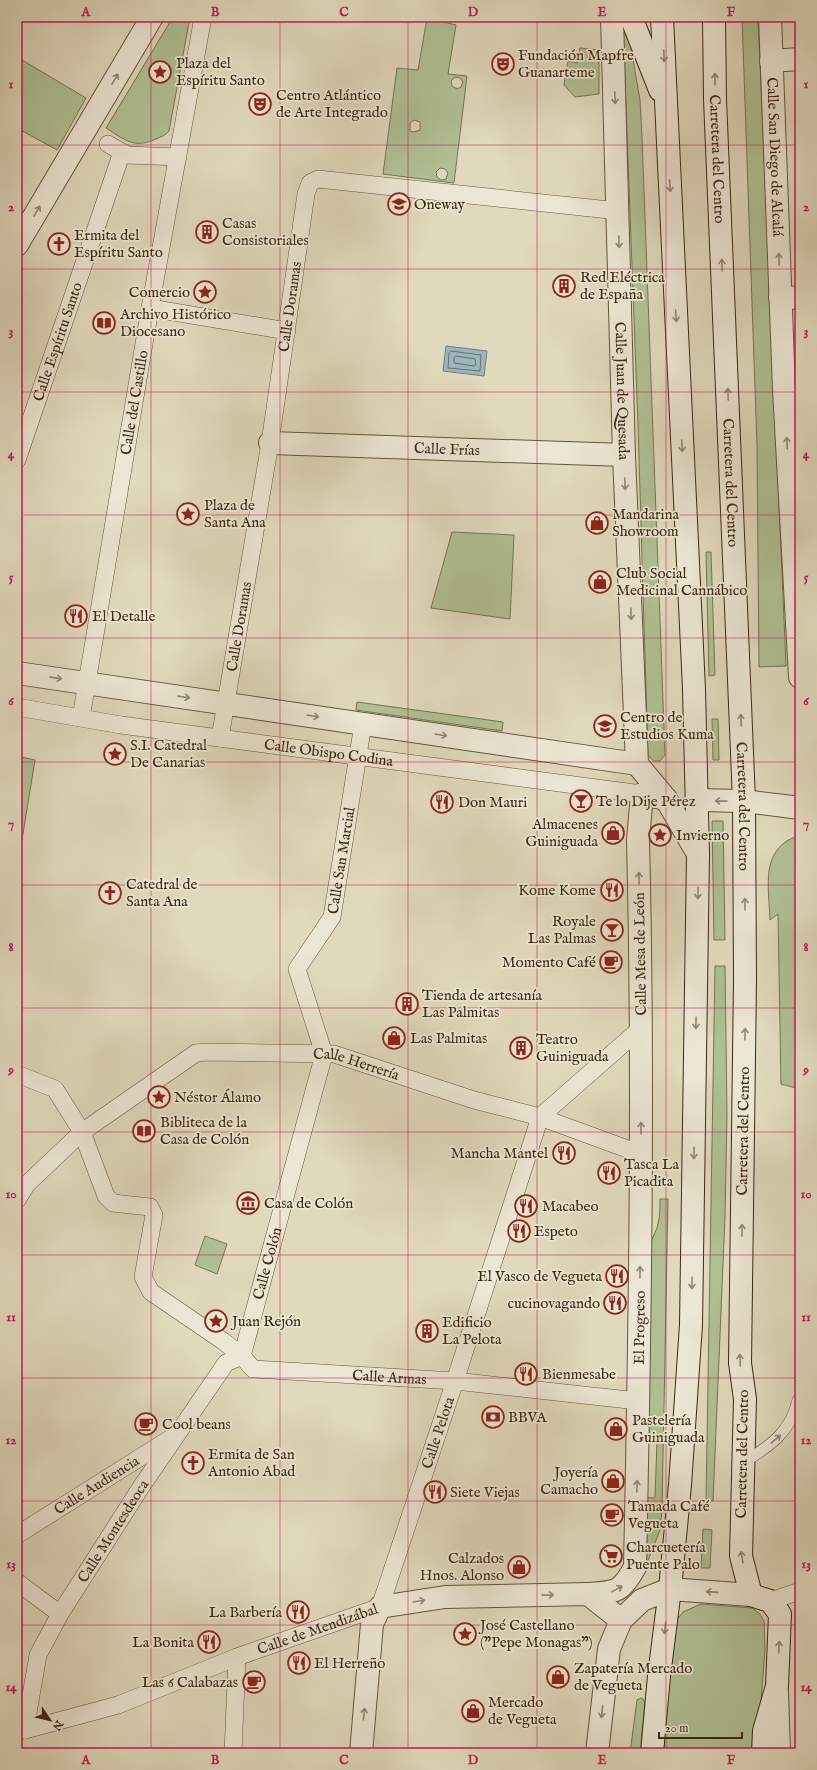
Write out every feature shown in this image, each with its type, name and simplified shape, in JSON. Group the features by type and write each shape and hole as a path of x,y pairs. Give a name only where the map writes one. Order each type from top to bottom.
{"street":[{"path":"17,245 94,112 152,17"},
{"name":"Calle del Castillo","path":"81,718 150,308 203,17"},
{"name":"Calle Juan de Quesada","path":"612,17 619,211 624,455 637,764"},
{"path":"631,17 666,106"},
{"path":"652,1753 680,1485 692,1325 698,854 694,689 662,17"},
{"name":"Carretera del Centro","path":"714,17 715,99 744,801 745,980 740,1363 745,1398 741,1556 760,1598 780,1614 777,1686"},
{"name":"Calle San Diego de Alcalá","path":"770,17 771,60 790,298 800,677"},
{"path":"771,60 800,59"},
{"name":"Calle Espíritu Santo","path":"17,460 106,200 115,148 127,155 178,157"},
{"name":"Calle Doramas","path":"220,738 270,443 306,194 310,183 318,179 619,211"},
{"path":"150,308 286,331"},
{"name":"Calle Frías","path":"270,443 624,455"},
{"path":"17,673 637,764 666,799 698,854"},
{"name":"Calle Obispo Codina","path":"17,707 81,718 220,738 579,787 642,794"},
{"name":"Calle San Marcial","path":"324,1054 296,969 332,916 363,724"},
{"path":"642,794 666,799"},
{"name":"Calle Mesa de León","path":"540,1117 640,1029 638,840 642,794"},
{"path":"697,800 744,801 800,808"},
{"name":"El Progreso","path":"588,1594 614,1592 627,1583 635,1566 639,1438 638,1401 641,1154 640,1029"},
{"name":"Calle Herrería","path":"17,1200 27,1184 82,1132 196,1053 206,1052 334,1054 474,1100 540,1117 641,1154"},
{"name":"Calle Colón","path":"242,1356 324,1054"},
{"path":"17,1074 55,1089 82,1132"},
{"name":"Calle Pelota","path":"361,1753 372,1624 380,1607 456,1382 540,1117"},
{"name":"Calle Armas","path":"82,1132 106,1196 113,1202 150,1208 154,1215 143,1277 151,1292 242,1356 253,1369 456,1382 638,1401"},
{"name":"Calle Montesdeoca","path":"21,1729 38,1655 60,1614 141,1488 226,1363 242,1356"},
{"name":"Calle Audiencia","path":"17,1535 177,1434"},
{"path":"17,1582 60,1614"},
{"path":"598,1753 609,1649 621,1620 642,1600 670,1589 760,1598 800,1591"},
{"path":"588,1594 621,1620"},
{"name":"Calle de Mendizábal","path":"21,1729 118,1705 237,1657 380,1607 445,1597 588,1594"},
{"path":"233,1753 237,1657"},
{"path":"763,1753 764,1731 777,1686"},
{"path":"777,1686 779,1753"}],"lane":[{"path":"744,1462 764,1450 782,1434 795,1412 798,1400"}],"green space":[{"name":"Plaza del Espíritu Santo","path":"173,17 190,17 169,131 163,136 148,142 130,142 106,128"},
{"path":"742,17 758,17 786,666 759,667 757,446"},
{"path":"427,18 456,25 448,74 467,76 454,183 383,174 397,68 418,70","holes":["455,77 460,78 463,82 461,87 457,89 452,86 451,81","414,120 420,122 420,130 414,132 410,131 410,123","440,168 445,169 448,173 446,179 441,180 437,177 436,172"]},
{"path":"623,27 625,27 628,31 640,100 642,137 665,755 660,761 654,761 648,756 638,425"},
{"path":"580,48 599,50 599,94 575,97 564,85 568,61 577,63"},
{"path":"17,57 86,98 57,150 17,128"},
{"path":"452,532 514,535 510,619 431,608"},
{"path":"706,552 711,552 715,675 709,676"},
{"path":"357,702 503,722 502,731 356,710"},
{"path":"712,719 718,719 719,760 713,760"},
{"path":"17,756 35,760 20,852 17,851"},
{"path":"712,821 723,821 725,940 714,940"},
{"path":"800,835 800,1089 781,1084 778,914 770,920 768,882 772,859 778,849 787,841"},
{"path":"715,966 725,966 727,1115 725,1217 713,1501 706,1501"},
{"path":"660,1199 668,1199 662,1510 660,1530 647,1563 644,1560 643,1497 655,1498 657,1440 646,1432 648,1246 655,1234 658,1224"},
{"path":"205,1236 227,1244 217,1274 195,1265"},
{"path":"703,1529 712,1530 710,1568 701,1568"},
{"path":"701,1604 752,1608 760,1614 764,1621 765,1649 757,1753 661,1753 675,1622 683,1612"},
{"path":"641,1698 645,1703 640,1753 630,1753 637,1700"}],"water":[{"path":"446,346 487,351 484,376 443,371"}],"place":[{"name":"Fundación Mapfre Guanarteme","path":"503,64"},
{"name":"Plaza del Espíritu Santo","path":"160,72"},
{"name":"Centro Atlántico de Arte Integrado","path":"260,104"},
{"name":"Oneway","path":"399,204"},
{"name":"Casas Consistoriales","path":"207,232"},
{"name":"Ermita del Espíritu Santo","path":"59,244"},
{"name":"Red Eléctrica de España","path":"564,286"},
{"name":"Comercio","path":"205,292"},
{"name":"Archivo Histórico Diocesano","path":"104,323"},
{"name":"Plaza de Santa Ana","path":"188,514"},
{"name":"Mandarina Showroom","path":"597,523"},
{"name":"Club Social Medicinal Cannábico","path":"600,582"},
{"name":"El Detalle","path":"76,616"},
{"name":"Centro de Estudios Kuma","path":"605,726"},
{"name":"S.I. Catedral De Canarias","path":"115,754"},
{"name":"Te lo Dije Pérez","path":"581,801"},
{"name":"Don Mauri","path":"442,802"},
{"name":"Almacenes Guiniguada","path":"613,833"},
{"name":"Invierno","path":"660,835"},
{"name":"Kome Kome","path":"612,890"},
{"name":"Catedral de Santa Ana","path":"110,893"},
{"name":"Royale Las Palmas","path":"612,930"},
{"name":"Momento Café","path":"611,962"},
{"name":"Tienda de artesanía Las Palmitas","path":"407,1004"},
{"name":"Las Palmitas","path":"394,1038"},
{"name":"Teatro Guiniguada","path":"521,1048"},
{"name":"Néstor Álamo","path":"159,1097"},
{"name":"Bibliteca de la Casa de Colón","path":"144,1131"},
{"name":"Mancha Mantel","path":"564,1153"},
{"name":"Tasca La Picadita","path":"609,1173"},
{"name":"Casa de Colón","path":"248,1203"},
{"name":"Macabeo","path":"526,1206"},
{"name":"Espeto","path":"519,1231"},
{"name":"El Vasco de Vegueta","path":"617,1276"},
{"name":"cucinovagando","path":"615,1303"},
{"name":"Juan Rejón","path":"216,1321"},
{"name":"Edificio La Pelota","path":"427,1331"},
{"name":"Bienmesabe","path":"526,1374"},
{"name":"BBVA","path":"493,1417"},
{"name":"Cool beans","path":"146,1424"},
{"name":"Pastelería Guiniguada","path":"616,1429"},
{"name":"Ermita de San Antonio Abad","path":"193,1463"},
{"name":"Joyería Camacho","path":"613,1481"},
{"name":"Siete Viejas","path":"435,1492"},
{"name":"Tamada Café Vegueta","path":"612,1515"},
{"name":"Charcuetería Puente Palo","path":"611,1556"},
{"name":"Calzados Hnos. Alonso","path":"519,1567"},
{"name":"La Barbería","path":"298,1612"},
{"name":"José Castellano (\"Pepe Monagas\")","path":"465,1634"},
{"name":"La Bonita","path":"209,1642"},
{"name":"El Herreño","path":"299,1663"},
{"name":"Zapatería Mercado de Vegueta","path":"558,1677"},
{"name":"Las 6 Calabazas","path":"254,1682"},
{"name":"Mercado de Vegueta","path":"473,1711"}]}
